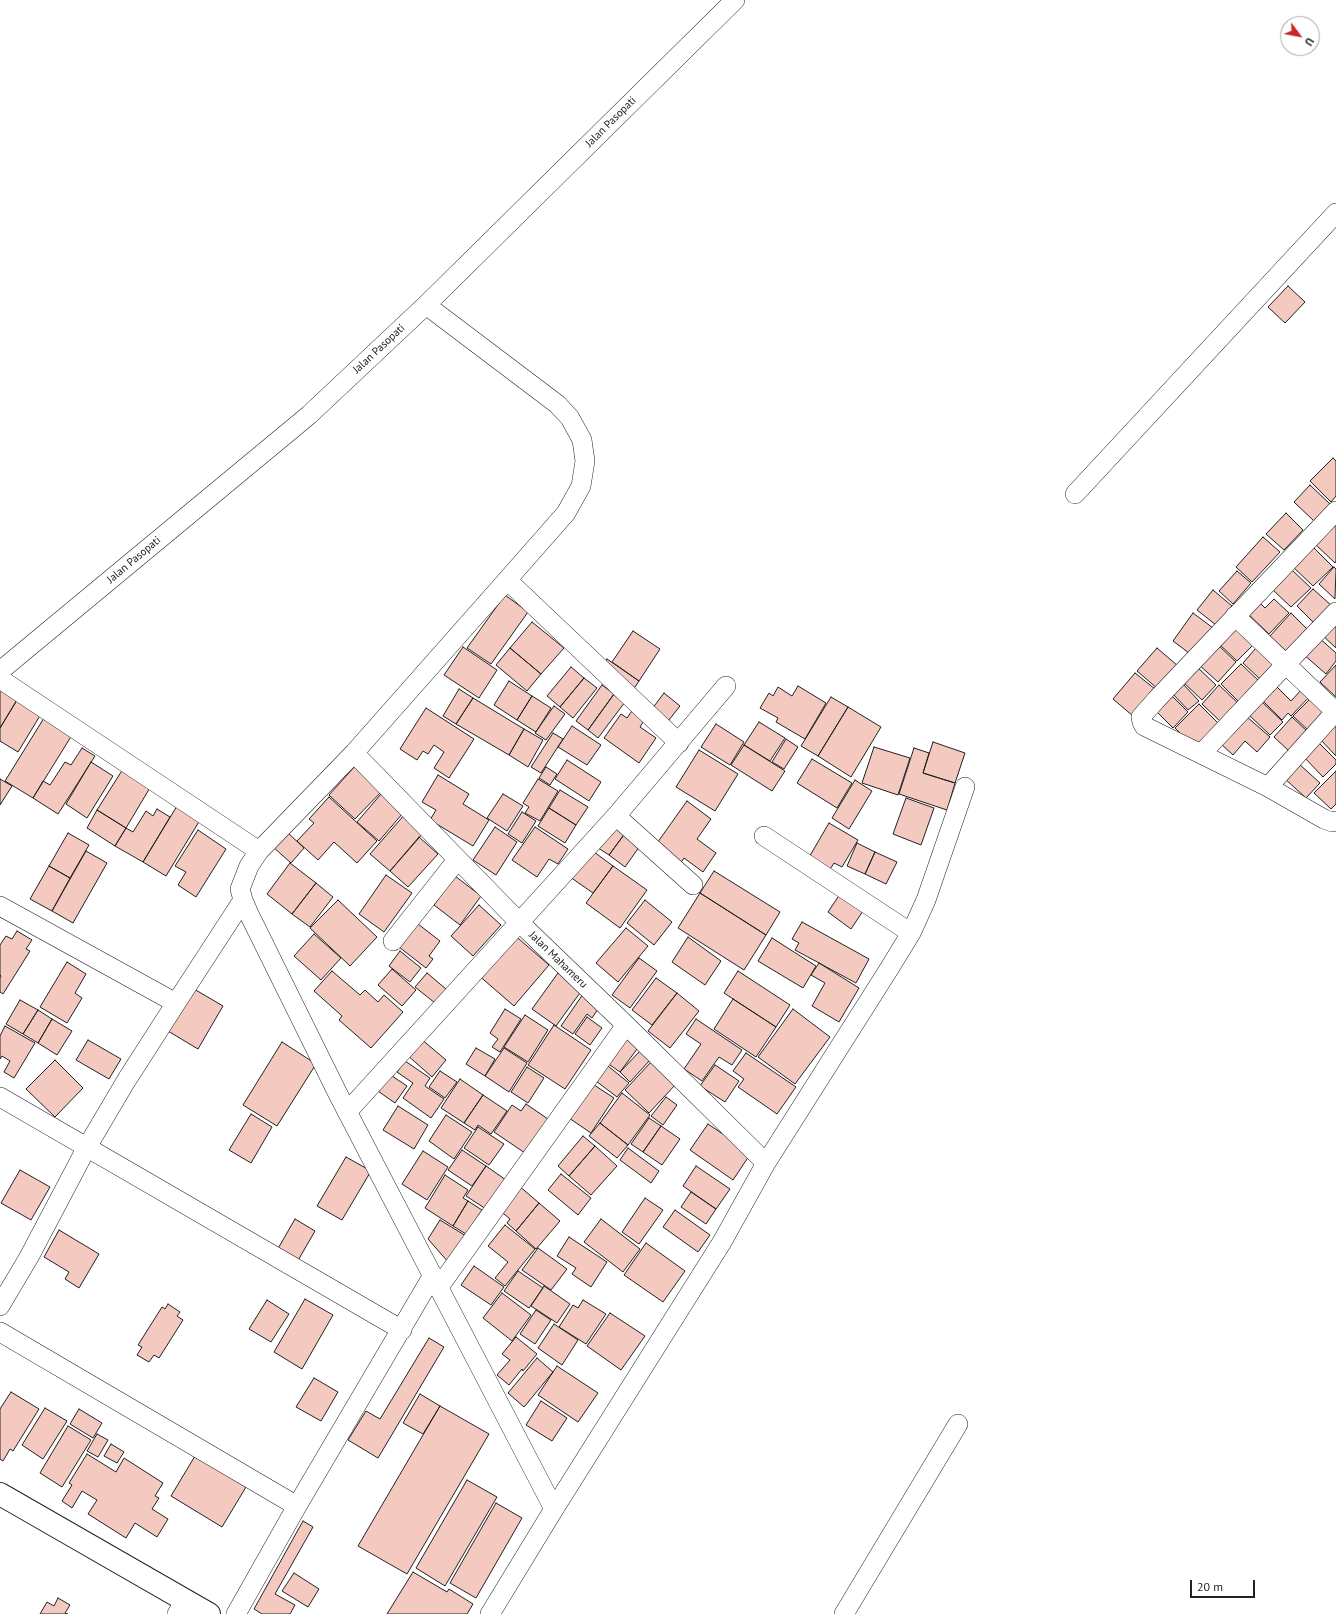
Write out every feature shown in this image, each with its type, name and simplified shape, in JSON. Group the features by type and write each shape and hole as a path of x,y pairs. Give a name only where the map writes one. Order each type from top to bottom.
{"main road":[{"path":"0,1494 181,1607 210,1614"}],"street":[{"name":"Jalan Pasopati","path":"0,671 309,415 426,305 735,0"},
{"path":"1075,494 1336,213"},
{"path":"426,305 557,404 570,418 582,440 585,461 582,486 566,513 507,580 354,753 260,851 249,866 240,890 243,900 347,1112 554,1509"},
{"path":"1336,511 1141,717 1144,726 1268,787 1324,819 1332,822 1336,821"},
{"path":"507,580 679,743"},
{"path":"1201,754 1336,612"},
{"path":"1235,616 1336,712 1268,787"},
{"path":"0,679 260,851"},
{"path":"347,1112 616,816 726,686"},
{"name":"Jalan Mahameru","path":"354,753 520,923 766,1163"},
{"path":"490,1614 554,1509 722,1242 766,1163 911,933 926,900 965,787"},
{"path":"616,816 693,885"},
{"path":"764,836 911,933"},
{"path":"393,941 457,860"},
{"path":"0,1306 29,1257 87,1147 126,1081 243,900"},
{"path":"0,906 176,1004"},
{"path":"236,1614 297,1506 402,1330 436,1281 626,1025"},
{"path":"0,1097 402,1330"},
{"path":"0,1332 297,1506"},
{"path":"844,1614 958,1424"}],"building":[{"path":"1288,286 1305,302 1285,323 1268,307"},
{"path":"1333,458 1336,461 1336,496 1331,502 1310,481"},
{"path":"1310,485 1330,504 1314,521 1294,502"},
{"path":"1286,513 1303,530 1284,550 1266,534"},
{"path":"1334,524 1336,525 1335,563 1315,544"},
{"path":"1263,537 1280,552 1252,582 1236,567"},
{"path":"1312,546 1333,567 1313,586 1292,566"},
{"path":"1334,567 1336,569 1335,599 1319,584"},
{"path":"1292,570 1311,588 1291,607 1273,590"},
{"path":"1237,571 1251,583 1233,604 1219,591"},
{"path":"1313,589 1332,606 1315,624 1297,606"},
{"path":"1213,590 1232,606 1216,625 1197,610"},
{"path":"505,595 528,612 491,664 467,648"},
{"path":"1256,599 1265,608 1274,599 1289,613 1269,634 1245,611"},
{"path":"1193,613 1213,628 1193,656 1173,641"},
{"path":"1291,613 1307,629 1286,651 1270,636"},
{"path":"1336,618 1336,648 1321,634"},
{"path":"532,622 564,648 541,674 510,648"},
{"path":"1235,624 1254,644 1237,661 1217,642"},
{"path":"633,631 660,649 639,681 612,662"},
{"path":"1318,637 1336,653 1336,661 1326,674 1303,654"},
{"path":"1216,643 1236,662 1218,682 1197,663"},
{"path":"463,647 497,670 479,698 444,675"},
{"path":"510,648 541,674 527,691 496,665"},
{"path":"1157,648 1178,666 1158,689 1137,671"},
{"path":"1256,648 1274,665 1261,680 1243,663"},
{"path":"607,659 639,681 633,690 601,669"},
{"path":"1241,664 1259,681 1239,702 1221,684"},
{"path":"1336,665 1336,697 1320,682"},
{"path":"1196,666 1216,685 1202,700 1182,681"},
{"path":"571,667 584,678 560,707 547,696"},
{"path":"1135,673 1155,689 1133,716 1113,699"},
{"path":"584,678 597,688 573,718 560,707"},
{"path":"509,681 532,696 517,720 494,705"},
{"path":"1182,683 1199,701 1188,710 1172,693"},
{"path":"602,685 614,694 588,730 576,721"},
{"path":"1219,685 1240,705 1222,723 1202,704"},
{"path":"798,686 826,703 805,739 776,722 778,718 760,708 769,693 773,696 778,687 792,696"},
{"path":"1276,686 1291,701 1303,688 1311,695 1291,716 1288,713 1282,720 1262,700"},
{"path":"0,689 17,700 0,728"},
{"path":"459,689 473,698 456,724 443,716"},
{"path":"664,693 680,706 665,725 649,713"},
{"path":"614,694 625,702 598,738 588,730"},
{"path":"1170,694 1188,712 1173,728 1155,710"},
{"path":"532,696 551,708 536,732 517,720"},
{"path":"831,697 848,707 818,756 801,746"},
{"path":"473,698 524,729 509,755 456,724"},
{"path":"1311,698 1326,712 1309,731 1293,716"},
{"path":"17,700 41,714 18,752 0,741 0,728"},
{"path":"1261,701 1283,722 1270,735 1249,715"},
{"path":"1199,704 1219,724 1195,748 1175,728"},
{"path":"554,706 565,714 546,740 535,733"},
{"path":"848,707 881,727 851,777 818,756"},
{"path":"426,708 474,739 449,778 434,768 444,752 434,745 428,754 423,751 417,760 400,749"},
{"path":"634,708 647,716 640,727 656,738 639,763 604,738 621,714 627,718"},
{"path":"1246,716 1270,737 1257,752 1245,741 1233,755 1221,744"},
{"path":"1292,717 1309,733 1290,752 1274,737"},
{"path":"44,718 72,735 33,798 5,781"},
{"path":"759,722 785,738 770,761 744,745"},
{"path":"1336,723 1336,756 1320,739"},
{"path":"716,724 744,742 730,765 701,747"},
{"path":"572,726 601,745 587,765 558,747"},
{"path":"524,729 543,740 528,767 509,755"},
{"path":"553,733 563,739 541,773 531,767"},
{"path":"786,739 798,747 784,769 772,762"},
{"path":"1317,741 1336,760 1336,764 1323,777 1302,755"},
{"path":"933,742 965,753 955,783 923,773"},
{"path":"744,745 785,771 772,791 731,765"},
{"path":"874,747 910,758 898,795 862,783"},
{"path":"82,748 95,756 58,814 33,798 43,781 50,785 65,762 71,765"},
{"path":"914,748 929,753 923,773 955,783 947,810 899,794"},
{"path":"699,750 738,774 715,811 676,787"},
{"path":"812,759 852,783 837,808 797,783"},
{"path":"567,760 601,782 589,801 555,779"},
{"path":"91,762 113,776 87,818 66,804"},
{"path":"1298,763 1320,783 1306,798 1284,778"},
{"path":"356,765 383,790 355,819 329,795"},
{"path":"546,767 557,774 550,785 539,778"},
{"path":"123,769 151,786 126,828 97,810"},
{"path":"1336,771 1336,804 1331,809 1314,793"},
{"path":"438,775 469,794 463,804 489,820 473,846 430,820 436,810 422,802"},
{"path":"0,779 12,786 0,805"},
{"path":"538,779 558,791 540,821 525,813 529,807 523,803"},
{"path":"855,780 872,791 849,829 832,818"},
{"path":"560,790 588,807 576,825 549,808"},
{"path":"381,794 403,813 379,841 357,822"},
{"path":"503,794 523,806 507,831 487,818"},
{"path":"329,797 377,841 357,863 334,842 318,860 297,841 314,823 309,819"},
{"path":"906,798 934,808 921,845 893,834"},
{"path":"687,801 711,819 697,839 716,853 703,872 684,858 680,864 655,846"},
{"path":"177,806 200,820 166,876 143,862"},
{"path":"549,808 576,825 565,843 538,826"},
{"path":"157,809 170,817 143,862 115,846 126,828 133,832 146,811 153,816"},
{"path":"97,810 126,828 115,846 87,828"},
{"path":"522,812 536,821 522,843 508,834"},
{"path":"406,813 425,831 390,871 370,854"},
{"path":"612,822 626,832 609,855 595,846"},
{"path":"829,823 858,840 842,867 834,863 829,871 808,859"},
{"path":"495,827 517,842 496,875 473,860"},
{"path":"535,827 568,849 558,864 549,859 537,877 512,860"},
{"path":"198,830 226,849 196,897 178,885 186,872 175,866"},
{"path":"287,832 304,848 291,863 273,847"},
{"path":"626,832 642,843 625,867 609,855"},
{"path":"68,833 89,845 70,878 49,866"},
{"path":"419,837 438,854 408,887 390,871"},
{"path":"857,843 875,852 865,874 847,866"},
{"path":"590,849 613,866 593,893 570,877"},
{"path":"86,851 107,863 73,923 52,911"},
{"path":"875,852 897,862 886,884 865,874"},
{"path":"290,863 316,883 292,914 267,894"},
{"path":"49,866 70,878 52,911 30,899"},
{"path":"613,866 647,890 620,928 586,903"},
{"path":"714,871 780,912 766,935 700,893"},
{"path":"386,875 412,893 384,932 359,914"},
{"path":"455,876 481,896 460,925 434,905"},
{"path":"316,883 333,897 310,927 292,914"},
{"path":"842,891 865,908 851,929 828,912"},
{"path":"700,893 766,935 744,970 678,928"},
{"path":"338,900 377,937 350,966 310,928"},
{"path":"645,900 672,922 654,945 627,923"},
{"path":"479,905 501,925 473,956 451,936"},
{"path":"802,922 869,959 856,983 795,950 799,943 792,939"},
{"path":"418,924 440,941 429,956 433,959 426,968 399,947"},
{"path":"626,928 648,946 618,982 596,963"},
{"path":"17,931 32,940 26,949 30,951 3,994 0,992 0,945 6,936 12,939"},
{"path":"512,933 549,965 514,1006 477,974"},
{"path":"314,934 341,958 321,980 294,956"},
{"path":"688,937 721,961 705,985 672,962"},
{"path":"772,938 816,966 803,988 758,961"},
{"path":"400,951 421,968 410,982 389,966"},
{"path":"639,958 657,971 630,1008 612,995"},
{"path":"67,962 86,974 75,993 82,998 67,1023 40,1007"},
{"path":"819,963 859,988 839,1022 812,1006 825,983 811,975"},
{"path":"392,969 416,990 402,1006 378,985"},
{"path":"332,971 360,995 365,990 378,1002 384,995 403,1012 371,1048 339,1020 342,1016 314,991"},
{"path":"738,971 790,1005 776,1027 724,993"},
{"path":"427,973 446,989 435,1003 415,987"},
{"path":"558,973 582,990 556,1026 532,1009"},
{"path":"656,978 677,993 652,1025 632,1010"},
{"path":"194,989 223,1006 198,1049 168,1031"},
{"path":"677,993 699,1011 670,1048 648,1031"},
{"path":"583,994 600,1006 592,1018 587,1014 573,1034 561,1026"},
{"path":"733,999 776,1027 756,1057 714,1029"},
{"path":"20,1000 38,1010 23,1034 6,1024"},
{"path":"505,1009 521,1019 500,1052 492,1047 498,1039 490,1033"},
{"path":"793,1009 830,1037 795,1084 758,1057"},
{"path":"38,1010 52,1019 38,1043 23,1034"},
{"path":"525,1015 548,1030 528,1062 504,1047"},
{"path":"587,1017 602,1028 590,1045 575,1034"},
{"path":"52,1019 72,1031 57,1055 38,1043"},
{"path":"696,1019 742,1050 732,1065 719,1057 702,1081 684,1069 701,1044 686,1034"},
{"path":"554,1025 591,1050 565,1089 528,1065"},
{"path":"5,1026 35,1043 14,1078 4,1072 10,1061 2,1056 0,1059 0,1036"},
{"path":"623,1032 640,1045 620,1072 603,1060"},
{"path":"420,1038 446,1060 432,1077 406,1054"},
{"path":"88,1040 121,1059 109,1079 76,1060"},
{"path":"282,1042 316,1064 277,1126 243,1105"},
{"path":"476,1048 495,1059 485,1076 466,1064"},
{"path":"504,1048 527,1063 509,1092 485,1076"},
{"path":"640,1051 650,1060 630,1082 620,1072"},
{"path":"746,1053 796,1087 777,1114 738,1087 744,1079 733,1071"},
{"path":"55,1060 83,1088 55,1117 26,1089"},
{"path":"405,1061 430,1078 425,1086 444,1099 431,1118 403,1098 413,1083 397,1072"},
{"path":"652,1061 676,1084 649,1113 625,1090"},
{"path":"715,1065 739,1081 725,1102 700,1086"},
{"path":"608,1066 629,1083 617,1097 596,1081"},
{"path":"527,1067 544,1078 528,1103 511,1092"},
{"path":"440,1071 457,1082 445,1098 429,1087"},
{"path":"386,1072 407,1086 395,1103 375,1089"},
{"path":"460,1079 483,1095 464,1123 441,1108"},
{"path":"588,1081 614,1098 591,1133 566,1116"},
{"path":"622,1093 650,1115 628,1145 600,1123"},
{"path":"483,1095 507,1111 491,1134 478,1125 475,1130 464,1123"},
{"path":"666,1097 677,1105 663,1125 651,1116"},
{"path":"526,1104 548,1119 525,1153 494,1132 512,1105 521,1111"},
{"path":"398,1106 428,1125 414,1149 383,1130"},
{"path":"251,1114 272,1127 251,1163 229,1150"},
{"path":"446,1115 472,1132 454,1159 429,1141"},
{"path":"649,1118 661,1126 643,1152 631,1144"},
{"path":"600,1123 628,1145 617,1158 589,1136"},
{"path":"708,1124 751,1153 733,1180 690,1150"},
{"path":"661,1126 680,1139 662,1165 643,1152"},
{"path":"478,1127 504,1144 489,1165 464,1148"},
{"path":"583,1136 595,1146 569,1176 558,1166"},
{"path":"595,1146 617,1166 591,1195 569,1176"},
{"path":"628,1148 659,1171 651,1183 620,1160"},
{"path":"462,1150 486,1166 472,1186 448,1170"},
{"path":"423,1151 448,1167 427,1200 402,1184"},
{"path":"346,1157 371,1171 342,1220 317,1206"},
{"path":"486,1166 506,1180 486,1209 466,1196"},
{"path":"696,1166 730,1189 716,1209 683,1186"},
{"path":"20,1170 50,1187 31,1220 1,1203"},
{"path":"561,1174 591,1198 578,1215 548,1190"},
{"path":"445,1175 468,1190 463,1198 468,1201 453,1226 425,1208"},
{"path":"518,1185 539,1203 516,1231 507,1223 510,1219 498,1209"},
{"path":"691,1192 716,1209 706,1224 681,1207"},
{"path":"645,1198 663,1210 639,1244 622,1232"},
{"path":"468,1201 482,1210 466,1234 453,1226"},
{"path":"539,1203 560,1221 536,1249 516,1231"},
{"path":"675,1210 710,1235 698,1252 663,1227"},
{"path":"295,1219 315,1231 296,1264 276,1252"},
{"path":"601,1219 640,1249 623,1272 584,1242"},
{"path":"440,1220 466,1236 449,1263 428,1239"},
{"path":"505,1225 535,1249 505,1286 495,1278 508,1262 488,1246"},
{"path":"59,1230 99,1254 79,1288 65,1279 69,1272 44,1257"},
{"path":"569,1237 607,1262 591,1287 572,1274 576,1268 557,1256"},
{"path":"646,1243 685,1271 663,1302 624,1275"},
{"path":"538,1248 567,1269 551,1290 522,1270"},
{"path":"474,1266 504,1287 491,1305 461,1285"},
{"path":"518,1271 543,1288 529,1308 504,1291"},
{"path":"544,1286 570,1304 557,1323 531,1306"},
{"path":"502,1293 531,1315 512,1341 483,1318"},
{"path":"305,1299 333,1315 302,1369 274,1352"},
{"path":"267,1300 289,1314 271,1342 249,1329"},
{"path":"583,1300 606,1314 586,1344 559,1327 573,1305 578,1308"},
{"path":"168,1304 180,1312 177,1316 183,1320 159,1358 154,1355 149,1362 137,1355 142,1347 138,1345 162,1307 165,1309"},
{"path":"536,1310 551,1320 535,1344 520,1334"},
{"path":"610,1313 645,1336 621,1370 587,1346"},
{"path":"554,1324 578,1340 562,1365 538,1348"},
{"path":"516,1337 537,1354 509,1385 497,1375 510,1360 502,1354"},
{"path":"429,1338 444,1347 378,1458 348,1440 366,1411 380,1419"},
{"path":"537,1358 553,1372 524,1407 508,1393"},
{"path":"557,1366 598,1393 578,1422 538,1395"},
{"path":"314,1378 338,1392 321,1421 296,1407"},
{"path":"11,1392 39,1409 13,1451 10,1449 3,1461 0,1459 0,1409"},
{"path":"420,1394 440,1406 423,1434 403,1423"},
{"path":"541,1401 567,1418 552,1441 526,1425"},
{"path":"440,1406 489,1434 407,1574 358,1546"},
{"path":"45,1408 67,1421 43,1459 22,1445"},
{"path":"79,1409 102,1423 93,1438 70,1424"},
{"path":"68,1426 91,1440 62,1487 40,1473"},
{"path":"97,1434 108,1440 98,1457 87,1451"},
{"path":"111,1444 124,1452 117,1463 104,1456"},
{"path":"87,1454 116,1472 124,1458 163,1483 155,1496 159,1498 152,1509 168,1519 157,1537 135,1523 126,1538 88,1514 97,1500 82,1491 72,1508 62,1501 72,1485 69,1483"},
{"path":"195,1456 246,1487 222,1527 171,1496"},
{"path":"467,1480 497,1497 445,1586 416,1568"},
{"path":"496,1503 522,1518 476,1598 450,1583"},
{"path":"303,1521 313,1527 275,1594 295,1605 290,1614 262,1614 254,1609"},
{"path":"413,1572 447,1592 449,1589 473,1604 467,1614 387,1614"},
{"path":"294,1573 319,1589 308,1607 282,1591"},
{"path":"58,1598 70,1605 65,1613 68,1614 40,1614 47,1602 54,1606"}]}
